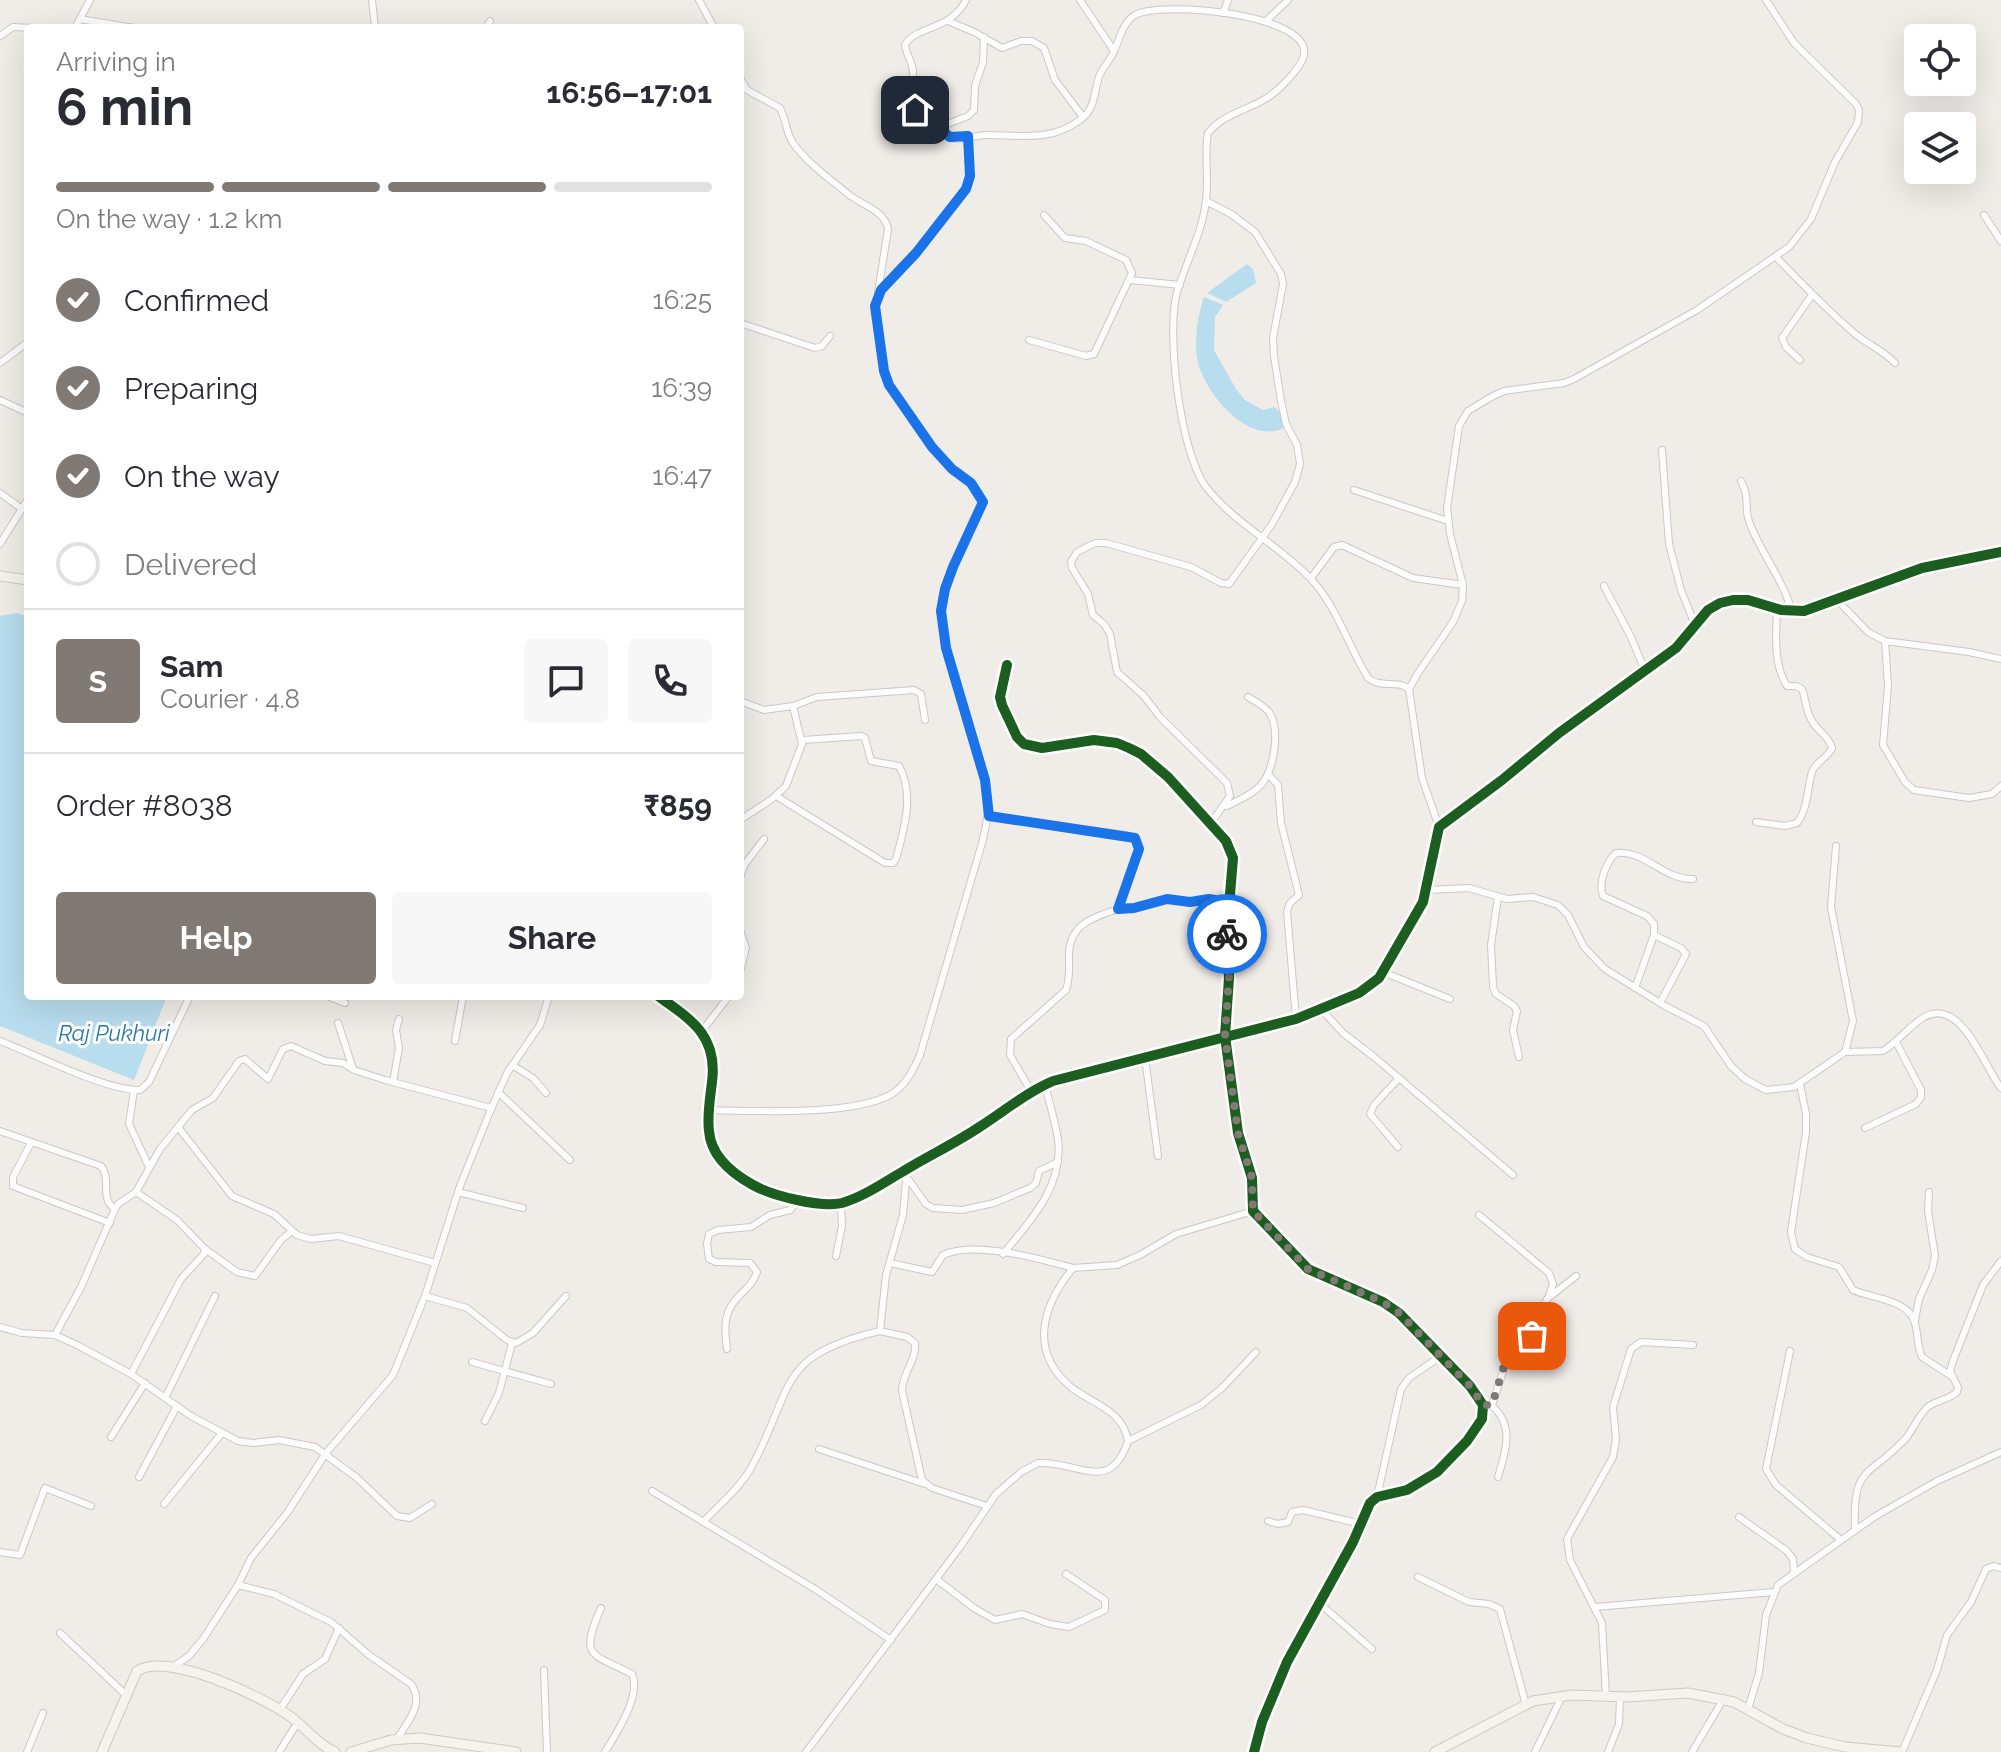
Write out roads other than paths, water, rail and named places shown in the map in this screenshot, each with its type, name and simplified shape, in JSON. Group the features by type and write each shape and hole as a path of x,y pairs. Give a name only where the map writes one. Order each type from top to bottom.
{"street":[{"path":"77,24 90,0"},
{"path":"372,0 375,24"},
{"path":"699,0 712,24"},
{"path":"966,0 948,21 909,38 905,45 913,72 908,91 910,103 937,128 955,139 968,136 1039,137 1069,126 1083,117 1093,107 1098,79 1127,21 1136,14 1157,9 1223,13 1266,21 1279,26 1303,46 1304,56 1279,89 1211,129 1207,137 1206,201 1175,304 1174,341 1184,432 1195,467 1216,498 1311,578 1334,611 1368,678 1375,684 1399,683 1409,689"},
{"path":"1080,0 1114,51"},
{"path":"1155,0 1157,9"},
{"path":"1223,13 1228,0"},
{"path":"1266,21 1288,0"},
{"path":"663,1000 702,1031 711,1048 708,1125 713,1147 731,1171 760,1189 799,1200 841,1203 906,1172 1045,1084 1296,1019 1359,993 1373,984 1419,910 1427,890 1439,827 1422,778 1409,689 1458,613 1462,601 1463,585 1448,521 1448,490 1459,426 1468,411 1504,391 1574,379 1697,310 1777,258 1811,219 1835,162 1859,117 1856,104 1794,43 1766,0"},
{"path":"80,19 110,24"},
{"path":"948,21 1002,48 1021,41 1032,41 1044,48 1055,80 1083,117"},
{"path":"0,36 13,27 24,28"},
{"path":"937,128 968,116 974,110 984,37"},
{"path":"709,1105 785,1111 841,1107 874,1101 899,1089 911,1075 920,1055 989,816 985,780 946,648 941,611 953,567 983,502 971,483 952,469 932,447 889,385 884,371 875,306 887,222 873,209 846,193 806,157 792,143 780,108 747,90 744,85"},
{"path":"877,297 966,189 970,176 968,136"},
{"path":"1206,201 1255,232 1281,274 1283,284 1273,338 1281,401 1286,424 1297,445 1299,472 1263,538 1229,584 1221,583 1197,568 1106,543 1095,543 1077,552 1071,562 1088,594 1093,615 1110,634 1117,672 1227,783 1230,796 1211,823"},
{"path":"1029,340 1086,356 1094,354 1130,280 1131,267 1126,260 1086,241 1068,241 1044,215"},
{"path":"1984,215 2001,241"},
{"path":"1777,258 1853,333 1881,349 1895,363"},
{"path":"1130,280 1180,285"},
{"path":"1800,360 1786,347 1782,338 1812,295"},
{"path":"744,324 815,348 822,346 830,336"},
{"path":"0,363 24,345"},
{"path":"0,400 24,411"},
{"path":"1662,450 1671,553 1695,625"},
{"path":"1741,481 1748,495 1748,521 1782,582 1792,612"},
{"path":"1354,490 1448,521"},
{"path":"0,493 22,509"},
{"path":"0,544 24,506"},
{"path":"1311,578 1334,547 1342,545 1413,578 1463,585"},
{"path":"1439,827 1570,724 1676,648 1708,610 1733,600 1748,600 1792,612 1811,610 1922,568 2001,552"},
{"path":"0,576 24,579"},
{"path":"1604,586 1645,671"},
{"path":"1837,600 1868,632 1885,641 2001,659"},
{"path":"1756,822 1785,826 1797,823 1805,808 1814,767 1829,755 1832,748 1829,739 1811,720 1802,689 1787,686 1784,681 1776,648 1777,609"},
{"path":"1885,641 1888,686 1883,745 1905,782 1914,790 1969,798 1992,794 2001,786"},
{"path":"1007,665 1000,697 1017,737 1024,744 1042,748 1094,740 1117,743 1151,762 1211,823 1231,850 1225,1036 1238,1133 1252,1178 1253,1211 1308,1269 1383,1302 1399,1313 1470,1386 1483,1405 1482,1419 1475,1431 1437,1472 1407,1490 1377,1497 1370,1503 1287,1662 1262,1722 1254,1752"},
{"path":"744,702 764,710 828,696 914,690 921,694 925,720"},
{"path":"1224,807 1253,792 1268,774 1274,749 1269,712 1248,697"},
{"path":"744,817 786,786 803,740 793,706"},
{"path":"776,796 885,863 893,863 896,859 907,809 904,776 899,766 871,761 865,738 861,736 803,740"},
{"path":"1268,774 1278,785 1281,823 1299,895 1287,911 1296,1019"},
{"path":"989,816 1135,838 1139,849 1118,909"},
{"path":"744,867 764,839"},
{"path":"1836,846 1831,907 1853,1021 1845,1052"},
{"path":"1635,988 1654,935 1654,924 1647,916 1603,896 1600,886 1610,859 1616,853 1632,853 1676,877 1693,879"},
{"path":"1427,890 1469,888 1507,899 1533,897 1558,905 1568,915 1584,947 1605,969 1704,1026 1723,1057 1756,1086 1775,1091 1800,1084 1845,1052 1877,1053 1896,1042 1922,1018 1936,1014 1945,1015 1968,1030 2001,1088"},
{"path":"1498,897 1491,945 1493,987 1496,994 1517,1011 1513,1030 1519,1057"},
{"path":"1031,1091 1010,1055 1011,1039 1066,990 1070,941 1077,928 1118,909 1167,899 1190,902 1209,899 1230,903"},
{"path":"1654,935 1681,948 1686,954 1660,1003"},
{"path":"1383,972 1450,999"},
{"path":"0,1041 85,1075 134,1090 144,1088 188,1000"},
{"path":"337,1000 345,1003"},
{"path":"455,1041 462,1000"},
{"path":"174,1666 189,1656 238,1585 251,1558 287,1513 326,1453 393,1375 425,1296 458,1192 491,1108 512,1065 540,1025 548,1000"},
{"path":"702,1031 726,1000"},
{"path":"1321,1009 1343,1033 1513,1175"},
{"path":"393,1082 399,1048 396,1030 399,1019"},
{"path":"338,1023 354,1070"},
{"path":"1865,1128 1916,1104 1921,1097 1921,1090 1896,1042"},
{"path":"55,1335 81,1287 118,1204 136,1192 149,1167 178,1127 192,1110 213,1098 243,1059 268,1079 283,1049 291,1046 354,1070 491,1108"},
{"path":"1145,1058 1158,1156"},
{"path":"512,1065 529,1075 546,1093"},
{"path":"1398,1147 1370,1114 1374,1105 1399,1078"},
{"path":"1003,1254 1038,1212 1057,1171 1058,1140 1045,1084"},
{"path":"1800,1084 1806,1123 1791,1232 1795,1249 1807,1257 1839,1267 1853,1290 1905,1310 1914,1324 1922,1357 1951,1376 1958,1387 1954,1395 1928,1406 1902,1441 1860,1480 1855,1495 1855,1530"},
{"path":"134,1090 129,1124 149,1167"},
{"path":"498,1092 570,1160"},
{"path":"178,1127 232,1196 274,1214 286,1222 292,1231 311,1239 339,1236 435,1263"},
{"path":"0,1131 101,1166 106,1173 109,1205 115,1209"},
{"path":"31,1143 13,1177 13,1186 110,1223"},
{"path":"906,1172 926,1204 933,1208 962,1210 994,1203 1030,1188 1036,1183 1039,1171 1058,1162"},
{"path":"880,1331 890,1263 903,1215 906,1172"},
{"path":"136,1192 169,1214 205,1249 237,1272 255,1276 281,1240 292,1231"},
{"path":"458,1192 523,1208"},
{"path":"1914,1324 1919,1299 1935,1256 1928,1211 1929,1192"},
{"path":"727,1349 724,1332 726,1312 754,1281 757,1272 750,1263 709,1259 709,1234 718,1230 751,1227 770,1215 790,1210 799,1200"},
{"path":"836,1256 842,1226 841,1203"},
{"path":"890,1263 932,1272 947,1253 964,1250 1003,1254 1073,1268 1117,1265 1176,1234 1253,1211"},
{"path":"1479,1215 1549,1273 1553,1284 1532,1336 1507,1356 1492,1405"},
{"path":"131,1374 181,1279 205,1249"},
{"path":"1951,1376 1953,1361 1983,1285 2000,1264"},
{"path":"1073,1268 1052,1301 1044,1324 1049,1363 1058,1376 1075,1390 1107,1408 1125,1429 1128,1441"},
{"path":"1547,1299 1576,1276"},
{"path":"166,1396 215,1296"},
{"path":"425,1296 467,1308 512,1343 533,1333 566,1296"},
{"path":"0,1327 22,1333 55,1335 131,1374 177,1406 246,1444 288,1441 315,1447 356,1477 397,1516 410,1518 432,1504"},
{"path":"703,1522 751,1469 782,1394 797,1371 830,1345 880,1331 900,1335 915,1343 916,1352 903,1379 902,1391 920,1474 925,1484"},
{"path":"1606,1697 1602,1623 1570,1560 1567,1539 1613,1457 1616,1439 1613,1407 1631,1349 1641,1342 1693,1345"},
{"path":"485,1421 499,1393 512,1343"},
{"path":"1790,1351 1766,1469 1776,1485 1841,1540"},
{"path":"806,1752 987,1506 1012,1479 1030,1465 1038,1463 1108,1471 1117,1464 1128,1441 1201,1405 1256,1352"},
{"path":"1377,1497 1401,1389 1409,1378 1441,1356"},
{"path":"472,1362 551,1384"},
{"path":"111,1437 145,1383"},
{"path":"1483,1405 1492,1405"},
{"path":"1492,1405 1502,1417 1508,1437 1498,1477"},
{"path":"139,1477 177,1406"},
{"path":"164,1504 222,1433"},
{"path":"819,1449 987,1506"},
{"path":"1748,1709 1759,1673 1766,1615 1778,1585 1855,1530 1937,1481 2001,1452"},
{"path":"0,1552 20,1555 45,1488 91,1506"},
{"path":"652,1491 891,1640"},
{"path":"1268,1521 1284,1524 1296,1509 1361,1524"},
{"path":"1739,1517 1787,1551 1793,1559 1794,1573"},
{"path":"1435,1752 1526,1705 1562,1696 1688,1693 1724,1698 1795,1734 1845,1747 1901,1752 1937,1670 1947,1635 1971,1602 1986,1569 1994,1566 2001,1568"},
{"path":"936,1579 995,1620 1022,1614 1069,1627 1105,1610 1105,1600 1066,1574"},
{"path":"1418,1577 1469,1602 1489,1604 1500,1609 1526,1705"},
{"path":"238,1585 274,1594 339,1628 369,1655 403,1677 415,1690 417,1704 397,1739"},
{"path":"1595,1607 1774,1592"},
{"path":"1319,1603 1372,1649"},
{"path":"601,1608 590,1632 592,1651 603,1662 632,1674 635,1682 624,1719 605,1752"},
{"path":"278,1708 303,1674 325,1659 339,1628"},
{"path":"60,1633 126,1695"},
{"path":"102,1752 137,1671 145,1666 174,1666 252,1695 298,1722 329,1751"},
{"path":"544,1670 547,1752"},
{"path":"1535,1752 1562,1696"},
{"path":"1608,1752 1619,1724 1620,1697"},
{"path":"1692,1752 1724,1698"},
{"path":"27,1752 43,1713"},
{"path":"279,1752 298,1722"},
{"path":"351,1752 397,1739 420,1738 516,1752"}],"water":[{"path":"1247,264 1253,269 1256,283 1226,302 1207,293"},
{"path":"1204,297 1223,305 1215,317 1214,350 1236,389 1245,400 1263,410 1275,407 1280,413 1283,428 1269,431 1242,422 1217,399 1208,385 1196,351 1197,327"},
{"name":"Raj Pukhuri","path":"17,613 24,616 24,1000 165,1000 134,1080 0,1026 0,616"}]}
